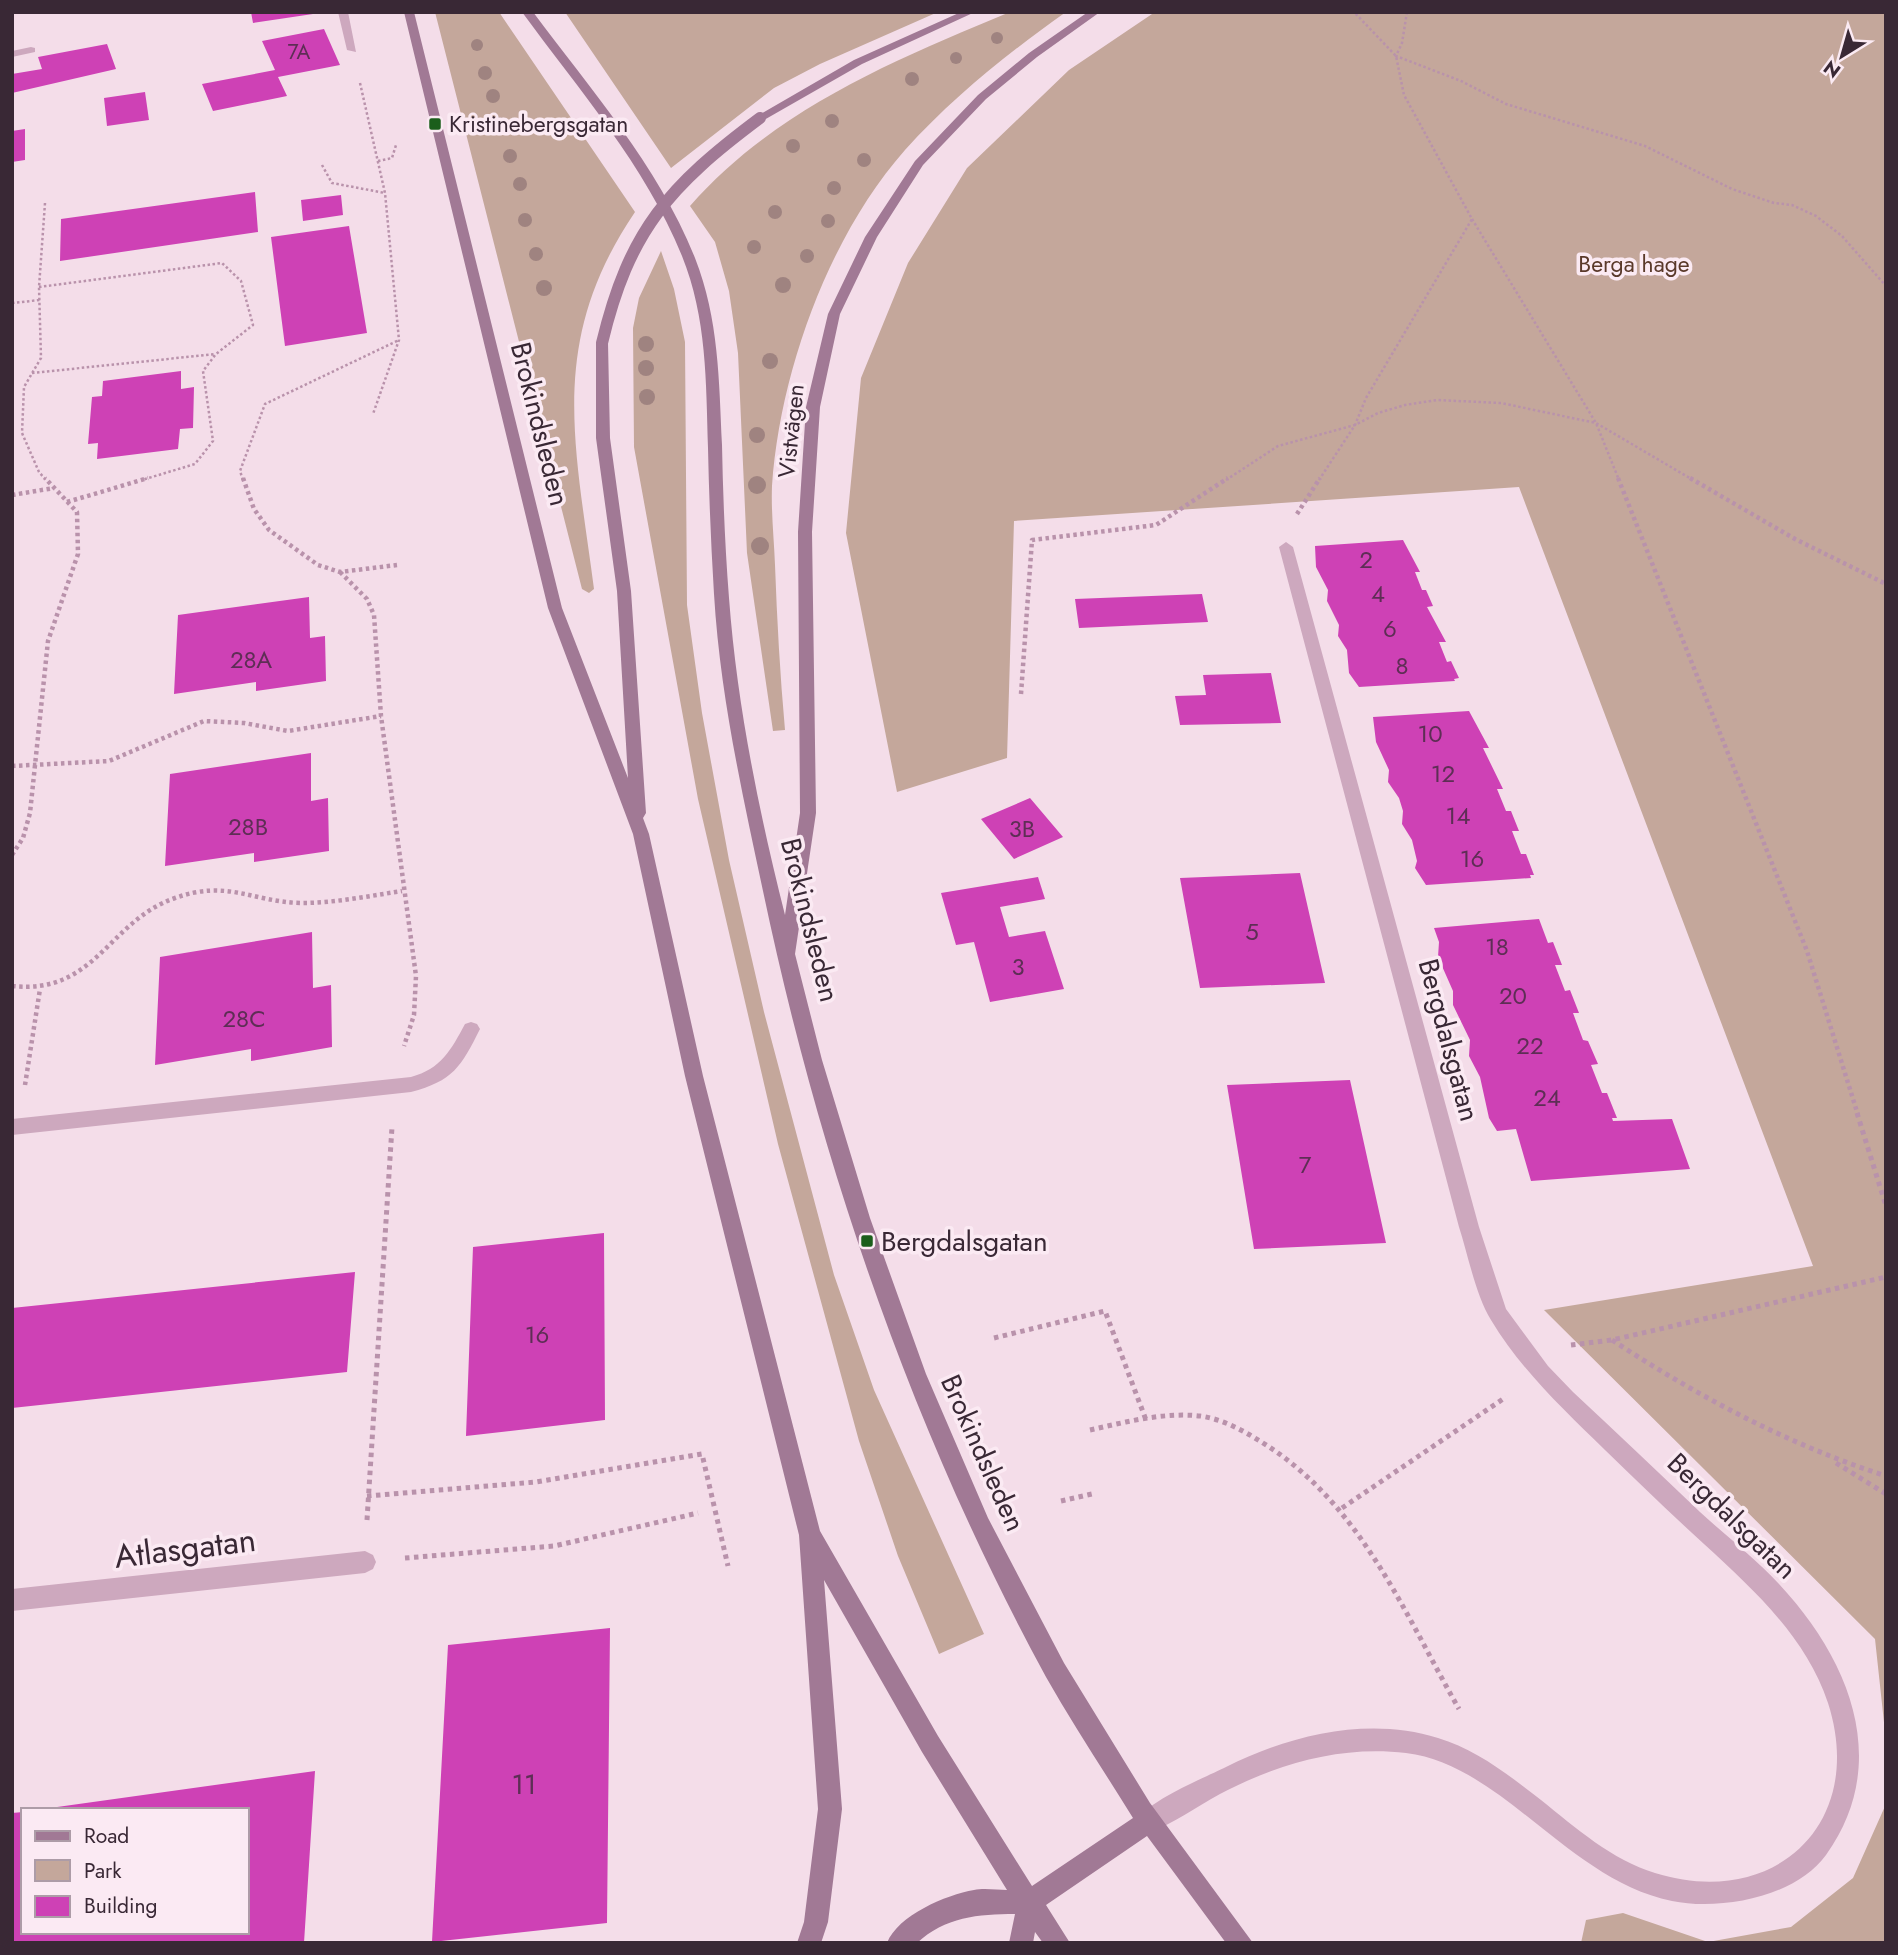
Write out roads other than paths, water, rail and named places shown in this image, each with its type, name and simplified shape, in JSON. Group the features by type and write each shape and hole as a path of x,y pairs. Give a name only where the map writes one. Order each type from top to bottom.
{"main road":[{"name":"Brokindsleden","path":"409,12 555,608 641,834 694,1076 810,1535 830,1809 816,1922 808,1943"},
{"name":"Brokindsleden","path":"527,12 639,164 686,250 703,301 712,359 722,628 740,746 770,892 830,1121 867,1241 923,1392 1004,1573 1056,1677 1149,1821 1241,1943"},
{"path":"641,834 624,591 603,438 602,343 616,288 628,257 672,190 715,151 760,117 858,62 970,12"},
{"name":"Vistvägen","path":"788,959 808,813 805,532 813,407 834,314 870,237 919,163 982,97 1033,55 1095,12"},
{"name":"Brokindsleden","path":"810,1535 939,1756 1029,1902 1058,1943"},
{"path":"899,1943 924,1920 974,1902 1029,1902 1149,1821"},
{"path":"1021,1943 1029,1902"}],"street":[{"path":"343,12 352,50"},
{"path":"12,54 31,50"},
{"name":"Bergdalsgatan","path":"1149,1821 1262,1759 1322,1742 1352,1739 1411,1742 1439,1749 1471,1764 1597,1857 1654,1885 1712,1894 1767,1884 1810,1857 1839,1814 1850,1762 1842,1707 1818,1653 1779,1601 1541,1373 1497,1313 1480,1265 1286,547"},
{"path":"15,1126 417,1084 428,1081 453,1065 471,1028"},
{"name":"Atlasgatan","path":"12,1600 365,1562"}],"place":[{"name":"Kristinebergsgatan","path":"435,124"},
{"name":"Bergdalsgatan","path":"867,1241"}],"park label":[{"name":"Berga hage","path":"1634,264"}]}
